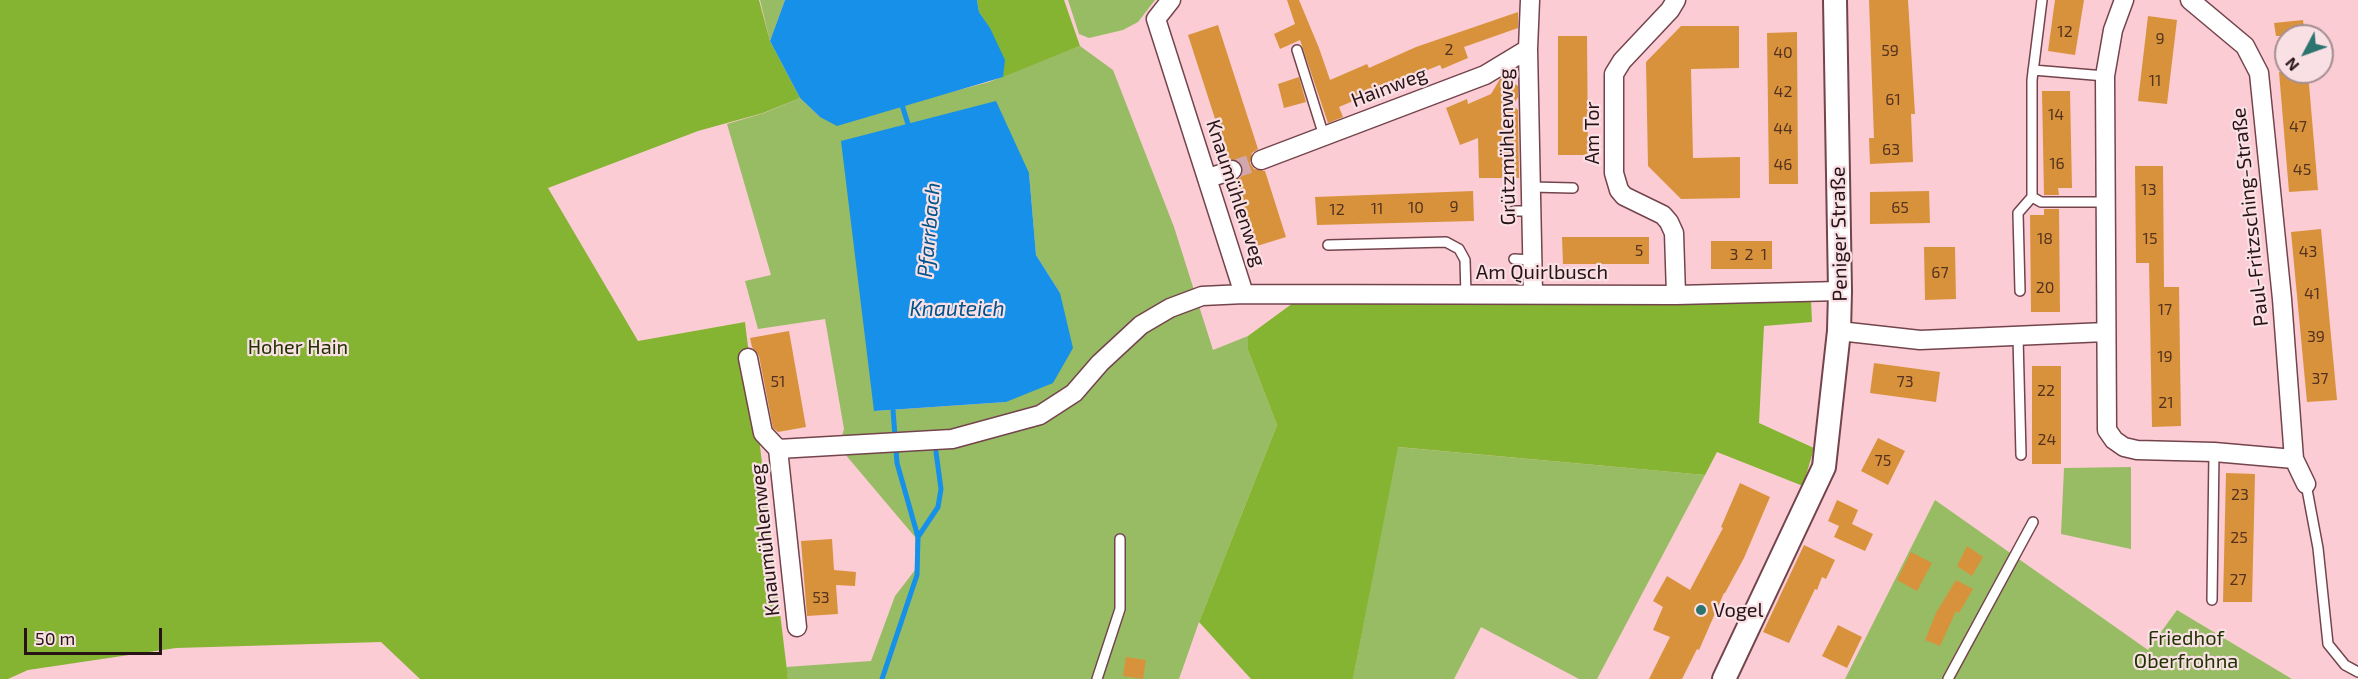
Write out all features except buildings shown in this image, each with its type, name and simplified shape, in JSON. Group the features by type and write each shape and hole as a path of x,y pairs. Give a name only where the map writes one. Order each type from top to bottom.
{"street":[{"name":"Knaumühlenweg","path":"778,449 952,439 1040,415 1074,393 1119,344 1141,325 1170,308 1202,297 1244,294 1209,178 1156,19 1171,0"},
{"name":"Grützmühlenweg","path":"1530,0 1528,49 1531,187 1522,211 1523,259 1533,293"},
{"name":"Am Tor","path":"1676,0 1670,10 1622,61 1614,74 1614,173 1619,190 1624,196 1663,215 1669,222 1674,233 1676,295"},
{"name":"Peniger Straße","path":"1724,679 1824,467 1839,331 1840,291 1835,0"},
{"path":"2124,0 2113,30 2105,76 2107,430 2114,440 2124,447 2138,450 2214,452 2294,459"},
{"name":"Paul-Fritzsching-Straße","path":"2190,0 2246,45 2259,73 2282,299 2294,459 2306,484"},
{"name":"Hainweg","path":"1261,160 1485,75 1528,49"},
{"path":"1209,178 1232,170"},
{"name":"Am Quirlbusch","path":"1244,294 1676,295 1840,291"},
{"path":"1839,331 1920,339 2106,332"},
{"name":"Knaumühlenweg","path":"748,358 763,432 778,449 797,627"}],"lane":[{"path":"2020,291 2018,213 2032,197 2033,70 2042,0"},
{"path":"1297,50 1324,136"},
{"path":"2033,70 2105,76"},
{"path":"1531,187 1573,188"},
{"path":"2032,197 2042,202 2106,202"},
{"path":"1328,245 1446,242 1459,249 1465,260 1466,295"},
{"path":"2018,337 2021,455"},
{"path":"2212,600 2214,452"},
{"path":"2306,484 2318,548 2328,644 2345,665 2358,672"},
{"path":"1948,679 2033,522"},
{"path":"1097,679 1120,609 1120,539"}],"green space":[{"name":"Hoher Hain","path":"0,0 759,0 770,41 800,98 763,113 698,131 548,188 638,341 745,322 788,679 420,679 381,642 176,648 28,670 8,679 0,679"},
{"path":"760,0 785,0 770,41"},
{"path":"977,0 1064,0 1080,46 1003,77 990,29 979,12"},
{"path":"1068,0 1155,0 1138,22 1123,30 1089,38 1079,34"},
{"path":"1080,46 1113,70 1174,227 1213,350 1248,336 1248,350 1277,425 1199,622 1179,679 788,679 786,667 871,661 895,596 915,570 915,537 839,447 844,429 825,319 758,329 745,281 771,275 727,124 764,113 800,98 820,117 902,105 989,82","holes":["1029,173 1036,255 1060,293 1006,402 874,411"]},
{"path":"1811,300 1812,322 1764,326 1759,423 1814,448 1803,486 1717,452 1705,475 1398,447 1353,679 1251,679 1199,622 1277,425 1248,350 1248,336 1293,303 1466,304"},
{"path":"1397,447 1705,475 1597,679 1579,679 1481,627 1454,679 1353,679"},
{"path":"2131,467 2131,549 2061,534 2064,468"},
{"name":"Friedhof Oberfrohna","path":"1935,500 2148,650 2177,610 2292,679 1845,679"}],"water":[{"path":"785,0 977,0 979,12 990,28 1005,60 1003,77 837,126 820,117 800,98 770,41"},
{"name":"Knauteich","path":"996,101 1029,173 1036,255 1060,293 1073,348 1053,383 1006,402 874,411 841,141"}],"waterway":[{"name":"Pfarrbach","path":"902,105 908,124"},
{"path":"893,410 897,463 918,537"},
{"name":"Pfarrbach","path":"882,679 917,575 918,537 938,507 941,489 936,452"}],"tunnel":[{"path":"1232,170 1261,160"}],"place":[{"name":"Vogel","path":"1701,610"}]}
